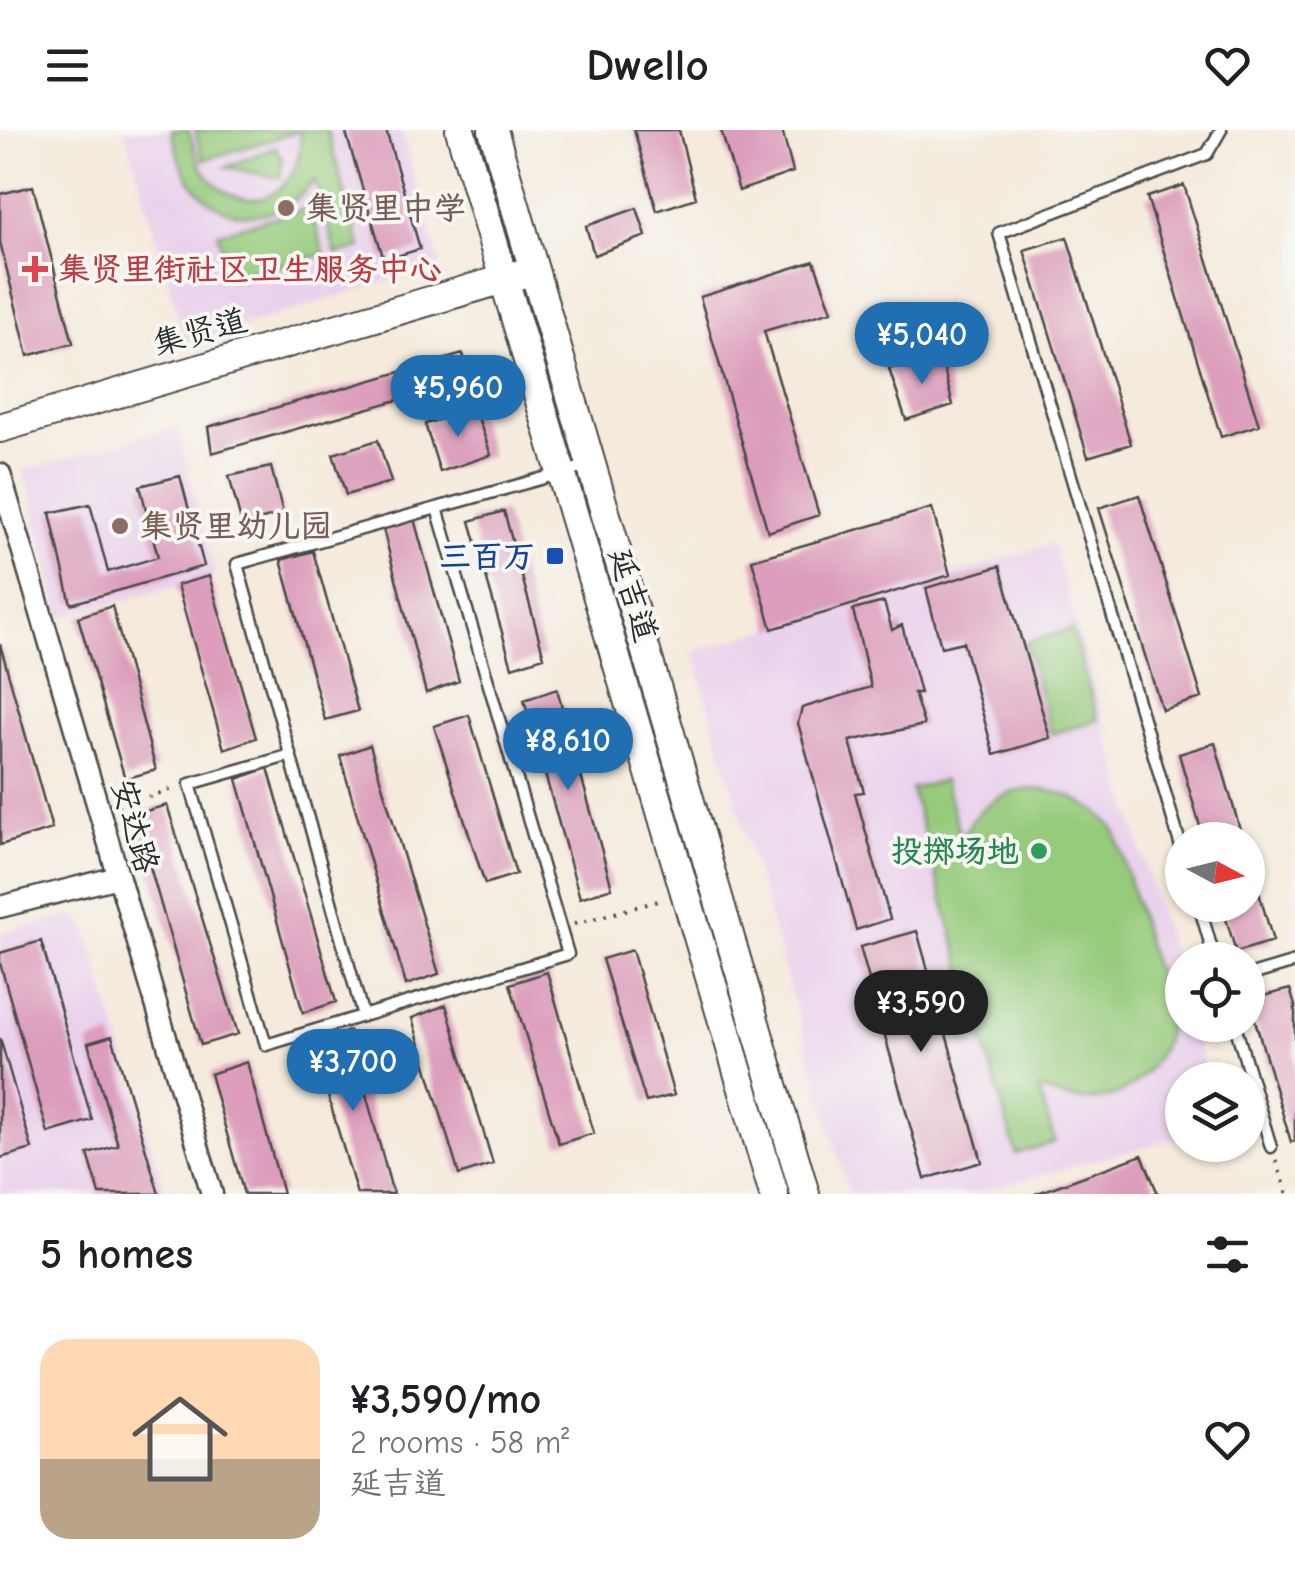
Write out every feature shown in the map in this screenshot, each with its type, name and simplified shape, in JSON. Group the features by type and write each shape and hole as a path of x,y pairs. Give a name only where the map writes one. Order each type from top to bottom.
{"main road":[{"name":"延吉道","path":"460,130 774,1194"},
{"name":"延吉道","path":"493,130 805,1194"},
{"name":"集贤道","path":"0,416 534,263"},
{"name":"集贤道","path":"0,428 502,272"}],"street":[{"name":"安达路","path":"0,474 100,812 112,878 200,1194"},
{"name":"安达路","path":"0,518 212,1194"},
{"path":"0,907 112,878"}],"lane":[{"path":"1174,822 999,233 1207,154 1222,130"},
{"path":"363,1016 237,564 592,465"},
{"path":"290,756 190,784 266,1045 568,954 437,508"},
{"path":"1265,971 1295,962"},
{"path":"1240,1042 1271,1147"}],"path":[{"path":"100,812 190,784"},
{"path":"560,928 685,894"},
{"path":"1271,1147 1288,1194"}],"shaded area":[{"name":"集贤里中学","path":"125,130 401,130 440,265 186,343"},
{"name":"集贤里幼儿园","path":"176,426 215,575 61,617 24,471"},
{"path":"1053,544 1168,942 1165,1042 1197,1042 1203,1062 1165,1062 1165,1141 974,1194 849,1194 693,652"},
{"path":"77,916 86,928 166,1194 0,1194 0,934"}],"green space":[{"path":"171,130 189,130 197,157 211,180 228,192 261,198 286,182 295,167 300,130 327,130 361,248 336,254 315,180 288,204 256,215 224,210 209,201 186,174"},
{"path":"195,130 297,130 297,132 203,160"},
{"path":"276,147 282,159 280,178 226,167"},
{"path":"311,207 324,254 231,280 218,233"},
{"path":"1072,629 1098,720 1052,734 1026,643"},
{"path":"944,780 961,838 990,803 1027,790 1066,795 1101,815 1115,830 1164,995 1165,1038 1141,1078 1111,1097 1088,1100 1039,1089 1055,1142 1016,1154 911,789"}],"building":[{"path":"345,130 386,130 420,249 384,260"},
{"path":"634,130 679,130 696,198 657,211"},
{"path":"721,130 782,130 793,172 739,191"},
{"path":"1184,185 1259,425 1221,437 1147,197"},
{"path":"33,186 73,343 28,356 0,242 0,194"},
{"path":"637,208 646,236 594,255 586,226"},
{"path":"1067,237 1131,444 1088,457 1024,250"},
{"path":"814,261 832,311 764,331 819,515 768,532 700,297"},
{"path":"463,354 471,379 212,453 208,427"},
{"path":"940,354 953,405 906,420 889,369"},
{"path":"475,409 491,455 440,472 425,424"},
{"path":"378,440 391,482 346,495 333,454"},
{"path":"271,467 283,513 242,525 229,476"},
{"path":"180,476 204,566 71,604 50,513 90,504 108,572 158,557 140,486"},
{"path":"1139,495 1202,698 1162,710 1099,508"},
{"path":"932,508 950,575 772,629 752,560"},
{"path":"504,511 544,657 512,667 470,521"},
{"path":"414,519 459,681 426,693 383,529"},
{"path":"313,551 358,711 325,720 281,560"},
{"path":"1000,566 1050,738 994,755 963,642 941,647 926,588"},
{"path":"209,576 256,738 224,749 177,585"},
{"path":"884,602 892,630 902,625 924,725 850,741 864,792 855,793 890,919 856,930 798,723 802,708 871,687 853,610"},
{"path":"112,606 156,770 125,779 78,617"},
{"path":"0,644 52,829 0,845"},
{"path":"557,689 612,888 580,898 524,700"},
{"path":"469,715 516,874 485,884 434,726"},
{"path":"1215,743 1238,822 1199,822 1179,754"},
{"path":"370,745 439,974 406,985 340,756"},
{"path":"268,768 336,1002 303,1013 237,779"},
{"path":"167,805 238,1034 201,1045 135,814"},
{"path":"1265,913 1273,941 1233,942 1227,922 1265,922"},
{"path":"917,931 982,1162 925,1179 860,947"},
{"path":"41,941 92,1120 48,1133 0,963 0,953"},
{"path":"632,950 674,1095 646,1102 602,959"},
{"path":"547,972 594,1133 559,1144 510,984"},
{"path":"1290,989 1295,1006 1295,1141 1291,1142 1261,1042 1265,1042 1265,996"},
{"path":"446,1005 493,1164 459,1175 412,1018"},
{"path":"349,1031 393,1194 357,1194 312,1042"},
{"path":"112,1036 159,1194 100,1194 88,1154 118,1145 88,1043"},
{"path":"0,1038 32,1149 0,1158"},
{"path":"247,1062 283,1194 244,1194 210,1074"},
{"path":"1142,1155 1158,1194 1035,1194"}],"place":[{"name":"集贤里中学","path":"286,208"},
{"name":"集贤里街社区卫生服务中心","path":"35,269"},
{"name":"集贤里幼儿园","path":"120,526"},
{"name":"三百万","path":"555,556"},
{"name":"投掷场地","path":"1039,851"}]}
